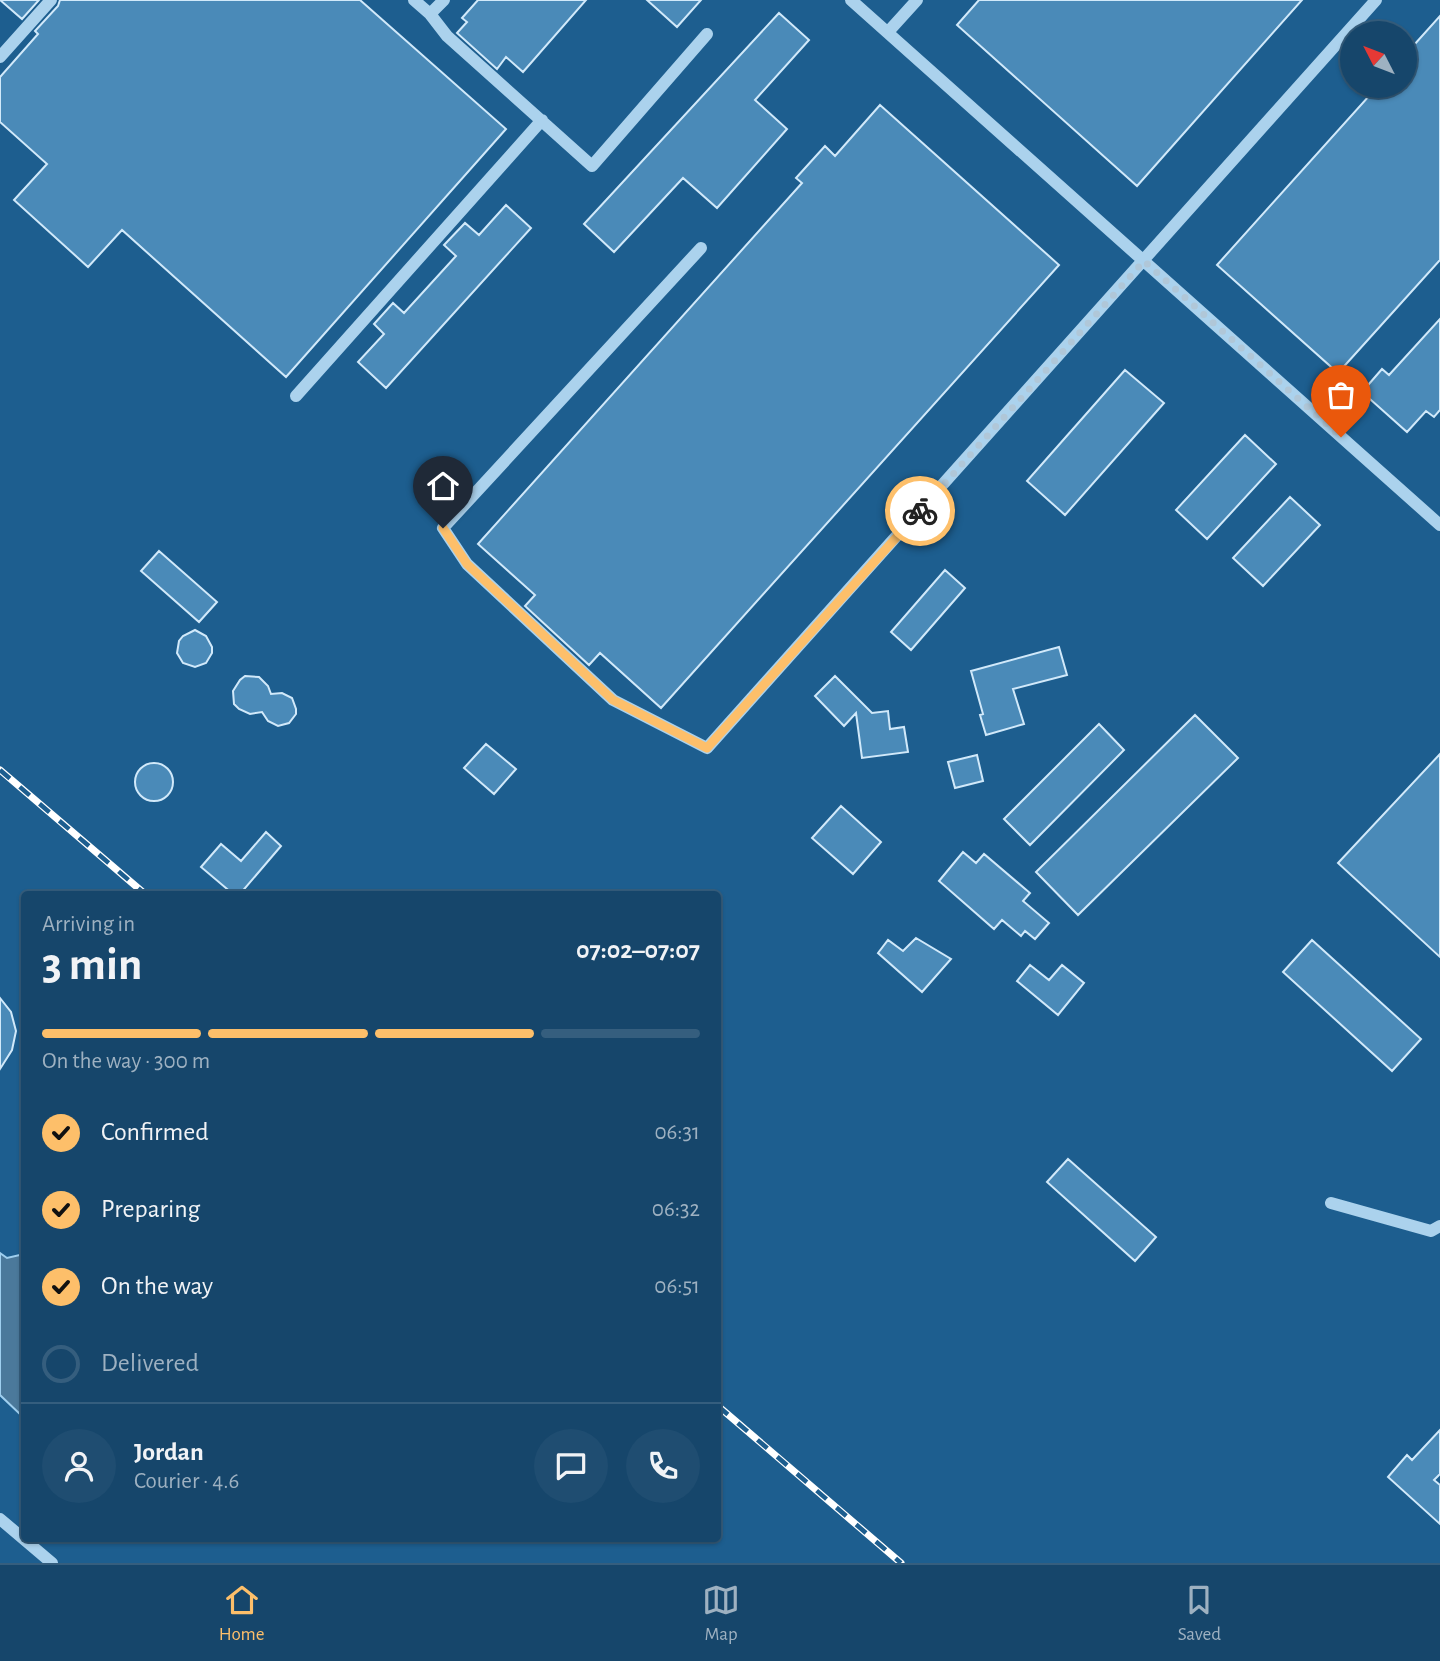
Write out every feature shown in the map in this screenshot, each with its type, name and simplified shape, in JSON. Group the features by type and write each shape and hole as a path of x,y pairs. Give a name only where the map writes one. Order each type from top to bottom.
{"lane":[{"path":"0,57 51,0"},
{"path":"414,0 430,14 447,36 592,166 707,34"},
{"path":"430,14 444,0"},
{"path":"851,0 1440,525"},
{"path":"888,33 917,0"},
{"path":"701,248 443,528 467,564 613,700 707,748 1376,0"},
{"path":"296,396 542,120"},
{"path":"1331,1203 1431,1231 1440,1226"},
{"path":"0,1519 21,1537"},
{"path":"27,1542 52,1563"}],"water":[{"path":"0,1253 7,1258 21,1255 21,1415 0,1395"}],"building":[{"path":"0,0 39,0 22,19"},
{"path":"60,0 360,0 506,129 286,377 122,230 88,267 14,200 47,164 0,122 0,77 38,34 35,31 58,6"},
{"path":"478,0 586,0 523,72 506,57 497,69 457,33 467,22 462,18"},
{"path":"647,0 701,0 677,27"},
{"path":"979,0 1302,0 1137,186 957,25"},
{"path":"779,13 809,40 755,100 787,129 717,208 683,178 614,252 584,224"},
{"path":"1440,16 1440,260 1338,373 1217,265 1367,98 1418,98 1418,41"},
{"path":"880,105 1059,265 661,708 600,653 589,665 525,606 535,595 478,544 802,183 796,178 825,146 835,156"},
{"path":"506,205 531,228 386,388 358,362 384,334 374,324 393,303 404,313 456,256 444,245 465,223 479,235"},
{"path":"1440,319 1440,410 1434,417 1426,411 1407,432 1362,392 1382,369 1389,375"},
{"path":"1125,370 1164,403 1065,515 1027,481"},
{"path":"1245,435 1276,464 1207,539 1176,510"},
{"path":"1290,497 1320,525 1263,586 1233,558"},
{"path":"159,551 217,602 199,622 141,571"},
{"path":"945,570 965,588 911,650 891,632"},
{"path":"195,630 206,636 212,653 206,663 195,667 183,663 177,653 179,641"},
{"path":"1059,647 1067,675 1013,689 1024,724 986,735 971,671"},
{"path":"245,676 259,677 268,686 271,694 282,693 292,698 296,714 289,723 278,726 268,721 262,712 250,714 234,704 233,691"},
{"path":"835,676 872,713 888,711 890,729 904,727 908,752 862,758 856,713 844,726 815,696"},
{"path":"1195,715 1238,758 1078,915 1036,872"},
{"path":"1099,724 1124,750 1030,845 1004,819"},
{"path":"486,744 516,769 494,794 464,768"},
{"path":"1440,754 1440,957 1338,863"},
{"path":"977,755 983,781 955,788 948,762"},
{"path":"154,763 167,769 173,782 167,795 154,801 141,795 135,782 141,769"},
{"path":"841,806 881,842 853,874 812,838"},
{"path":"266,832 281,846 243,891 229,891 201,867 221,844 241,861"},
{"path":"963,852 976,863 984,854 1030,893 1023,901 1049,923 1035,939 1025,931 1021,936 1002,920 994,929 939,881"},
{"path":"916,938 951,959 922,992 878,953 888,940 903,951"},
{"path":"1312,940 1421,1039 1392,1071 1283,972"},
{"path":"1030,965 1049,980 1062,965 1084,983 1058,1015 1017,981"},
{"path":"0,998 11,1012 16,1031 12,1050 0,1069"},
{"path":"1068,1159 1156,1237 1135,1261 1047,1182"},
{"path":"1440,1430 1440,1474 1434,1480 1440,1485 1440,1524 1388,1477 1407,1455 1412,1460"}],"railway":[{"path":"0,770 141,891"},
{"path":"721,1409 901,1563"}],"way so far":[{"path":"920,511 1144,261 1341,437"}],"route":[{"path":"443,528 467,564 613,700 707,748 920,511"}]}
